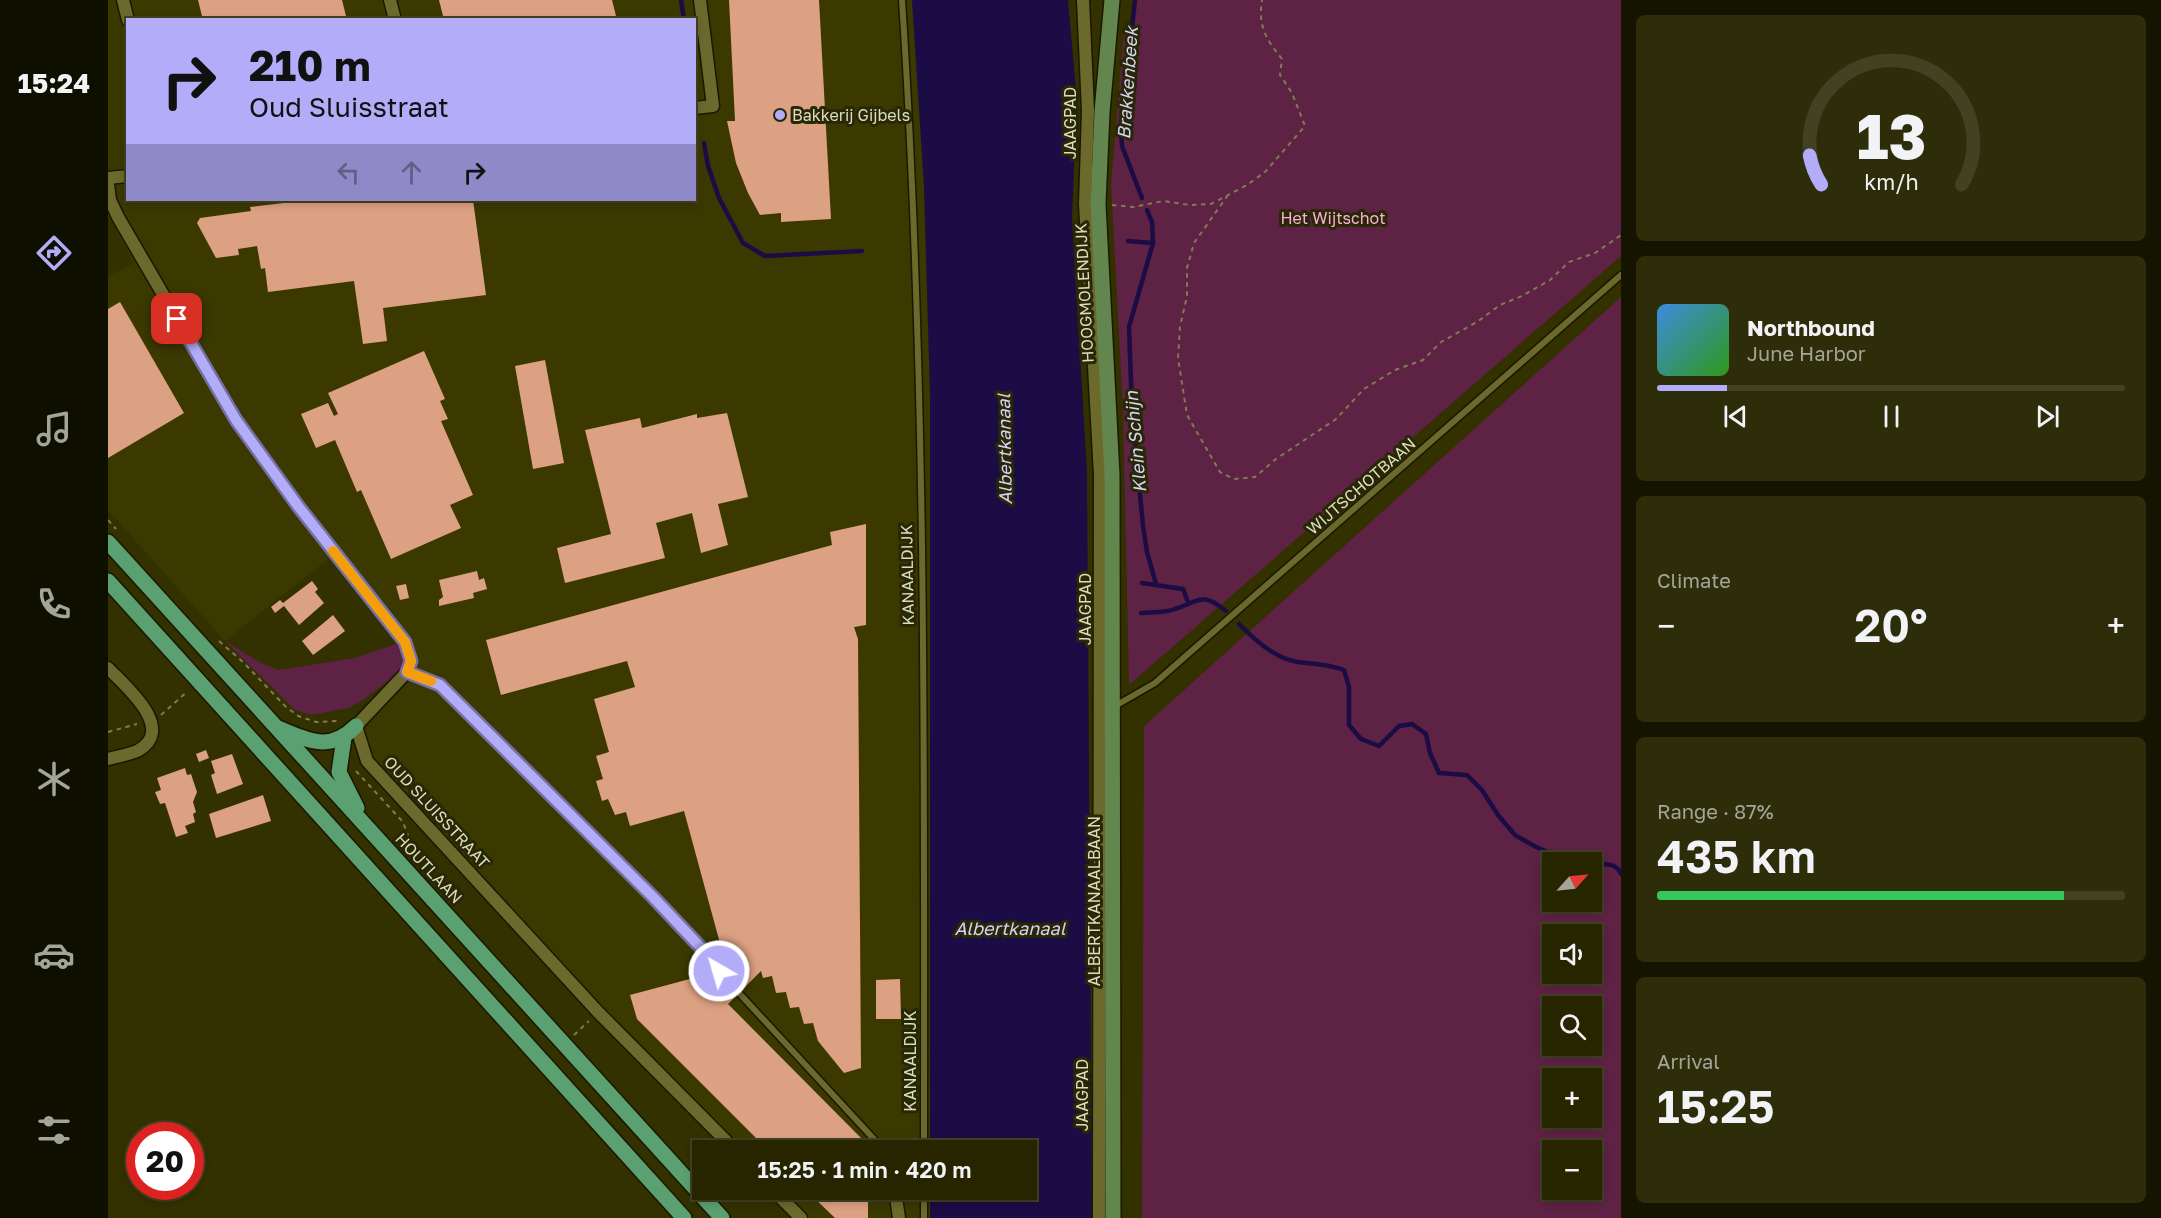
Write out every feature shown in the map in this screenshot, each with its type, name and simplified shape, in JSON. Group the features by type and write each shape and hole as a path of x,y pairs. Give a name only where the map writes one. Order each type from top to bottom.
{"main road":[{"name":"HOUTLAAN","path":"108,542 722,1218"},
{"path":"108,581 684,1218"},
{"path":"275,727 318,742 330,742 344,738 356,726"},
{"path":"344,738 339,768 341,778 366,827"}],"street":[{"path":"123,0 128,18"},
{"path":"390,0 394,18"},
{"path":"696,108 713,106 700,0"},
{"name":"JAAGPAD","path":"1083,0 1088,111 1085,204 1098,409 1101,530 1099,1218"},
{"name":"HOOGMOLENDIJK","path":"1112,0 1102,112 1098,204 1111,453 1113,584"},
{"path":"108,178 126,176"},
{"path":"108,184 110,200 118,217 236,420 298,506 405,642 411,661 407,672 356,726"},
{"name":"ALBERTKANAALBAAN","path":"1113,584 1113,1218"},
{"path":"108,668 148,711 153,724 147,744 137,751 108,759"},
{"name":"OUD SLUISSTRAAT","path":"356,726 367,761 598,1012 725,1140"},
{"path":"783,1200 801,1218"},
{"path":"896,1200 899,1218"}],"lane":[{"name":"KANAALDIJK","path":"902,0 913,172 921,583 924,1140"},
{"name":"WIJTSCHOTBAAN","path":"1113,708 1155,683 1621,275"},
{"path":"407,672 440,685 653,897 703,950 719,971"},
{"path":"739,993 875,1140"},
{"path":"924,1200 924,1218"}],"path":[{"path":"1098,204 1134,207 1163,201 1211,204 1264,172 1305,126 1292,93 1280,75 1282,59 1267,40 1260,14 1262,0"},
{"path":"1228,195 1194,243 1187,268 1187,296 1180,327 1178,358 1187,415 1220,472 1234,479 1256,477 1276,459 1336,419 1364,389 1395,370 1422,360 1441,342 1477,322 1500,305 1550,280 1569,262 1595,253 1621,236"},
{"path":"108,520 123,537"},
{"path":"218,640 243,662 285,706 298,716 316,722"},
{"path":"342,755 403,822 419,862"},
{"path":"574,1035 592,1018"}],"shaded area":[{"path":"108,0 912,0 924,186 930,395 930,1140 726,1140 367,761 356,726 401,680 409,651 335,554 225,641 108,510 108,276 134,263 108,215"},
{"path":"783,1200 930,1200 930,1218 801,1218"}],"green space":[{"name":"Het Wijtschot","path":"1134,0 1621,0 1621,256 1129,685 1123,408 1111,184 1124,31 1131,28"},
{"path":"1621,297 1621,1218 1142,1218 1144,726"},
{"path":"225,641 261,663 279,670 355,658 399,643 405,660 397,674 363,700 348,708 312,715 295,710"}],"water":[{"name":"Albertkanaal","path":"912,0 1068,0 1077,101 1072,217 1087,473 1092,1218 930,1218 930,1200 1037,1200 1037,1140 930,1140 930,395 924,186"}],"building":[{"path":"198,0 342,0 346,18 202,18"},
{"path":"439,0 612,0 616,18 444,18"},
{"name":"Bakkerij Gijbels","path":"729,0 819,0 831,219 781,222 781,213 760,215 748,193 736,163 727,121 735,121"},
{"path":"301,201 473,201 486,295 383,308 387,341 363,344 354,281 268,292 265,268 261,269 257,246 238,249 239,255 216,258 197,223 200,218 251,211 250,207"},
{"path":"120,302 184,413 108,458 108,309"},
{"path":"424,351 445,399 440,401 448,419 441,421 473,495 450,505 461,528 391,559 361,490 357,492 335,440 316,448 301,414 328,403 334,416 338,414 328,393"},
{"path":"545,360 564,463 533,469 515,366"},
{"path":"727,413 748,497 718,504 728,545 701,553 692,513 656,523 665,558 565,583 557,548 611,534 585,430 640,418 642,428 697,414 697,418"},
{"path":"866,524 866,625 854,627 858,639 861,1068 844,1073 818,1041 813,1023 804,1024 799,1007 790,1008 786,992 776,993 772,976 763,978 761,971 728,1004 863,1140 758,1140 637,1019 630,995 727,969 684,811 630,826 626,812 615,815 608,799 602,801 596,781 603,779 596,756 609,752 594,699 635,687 627,661 501,695 486,640 832,545 830,532"},
{"path":"477,571 479,580 484,578 487,589 473,593 474,598 439,606 439,600 443,597 439,580"},
{"path":"312,581 318,589 315,592 324,603 299,625 284,606 275,613 271,607 280,600 283,603"},
{"path":"406,584 409,598 400,600 396,586"},
{"path":"333,615 345,631 313,655 302,641"},
{"path":"206,750 209,758 199,762 196,754"},
{"path":"232,754 243,784 217,794 211,775 215,773 211,761"},
{"path":"185,768 187,775 191,774 197,792 193,802 196,812 193,814 195,822 185,826 188,833 176,837 165,803 160,804 155,792 161,790 157,778"},
{"path":"263,795 271,821 216,838 209,814"},
{"path":"900,979 901,1019 876,1019 876,980"},
{"path":"816,1200 868,1200 868,1218 835,1218"}],"waterway":[{"name":"Klein Schijn","path":"681,0 684,18"},
{"name":"Brakkenbeek","path":"1135,0 1121,131 1122,146 1142,198"},
{"name":"Klein Schijn","path":"704,143 708,166 719,198 743,243 765,256 862,251"},
{"name":"Brakkenbeek","path":"1147,210 1152,222 1153,243"},
{"name":"Klein Schijn","path":"1128,241 1153,243 1129,327 1132,409 1143,526 1156,584"},
{"name":"Klein Schijn","path":"1142,583 1183,589 1188,602"},
{"path":"1141,613 1163,612 1206,599 1226,611"},
{"name":"Klein Schijn","path":"1239,624 1258,642 1281,657 1344,670 1349,687 1349,725 1361,739 1379,746 1399,726 1412,724 1426,734 1430,753 1439,773 1467,775 1482,790 1498,815 1515,835 1548,852"},
{"name":"Klein Schijn","path":"1602,864 1616,867 1621,874"}],"slow traffic":[{"path":"333,551 405,642 411,661 407,672 431,681"}],"place":[{"name":"Bakkerij Gijbels","path":"780,115"}],"route":[{"path":"177,319 236,420 298,506 405,642 411,661 407,672 440,685 653,897 703,950 719,971"}]}
